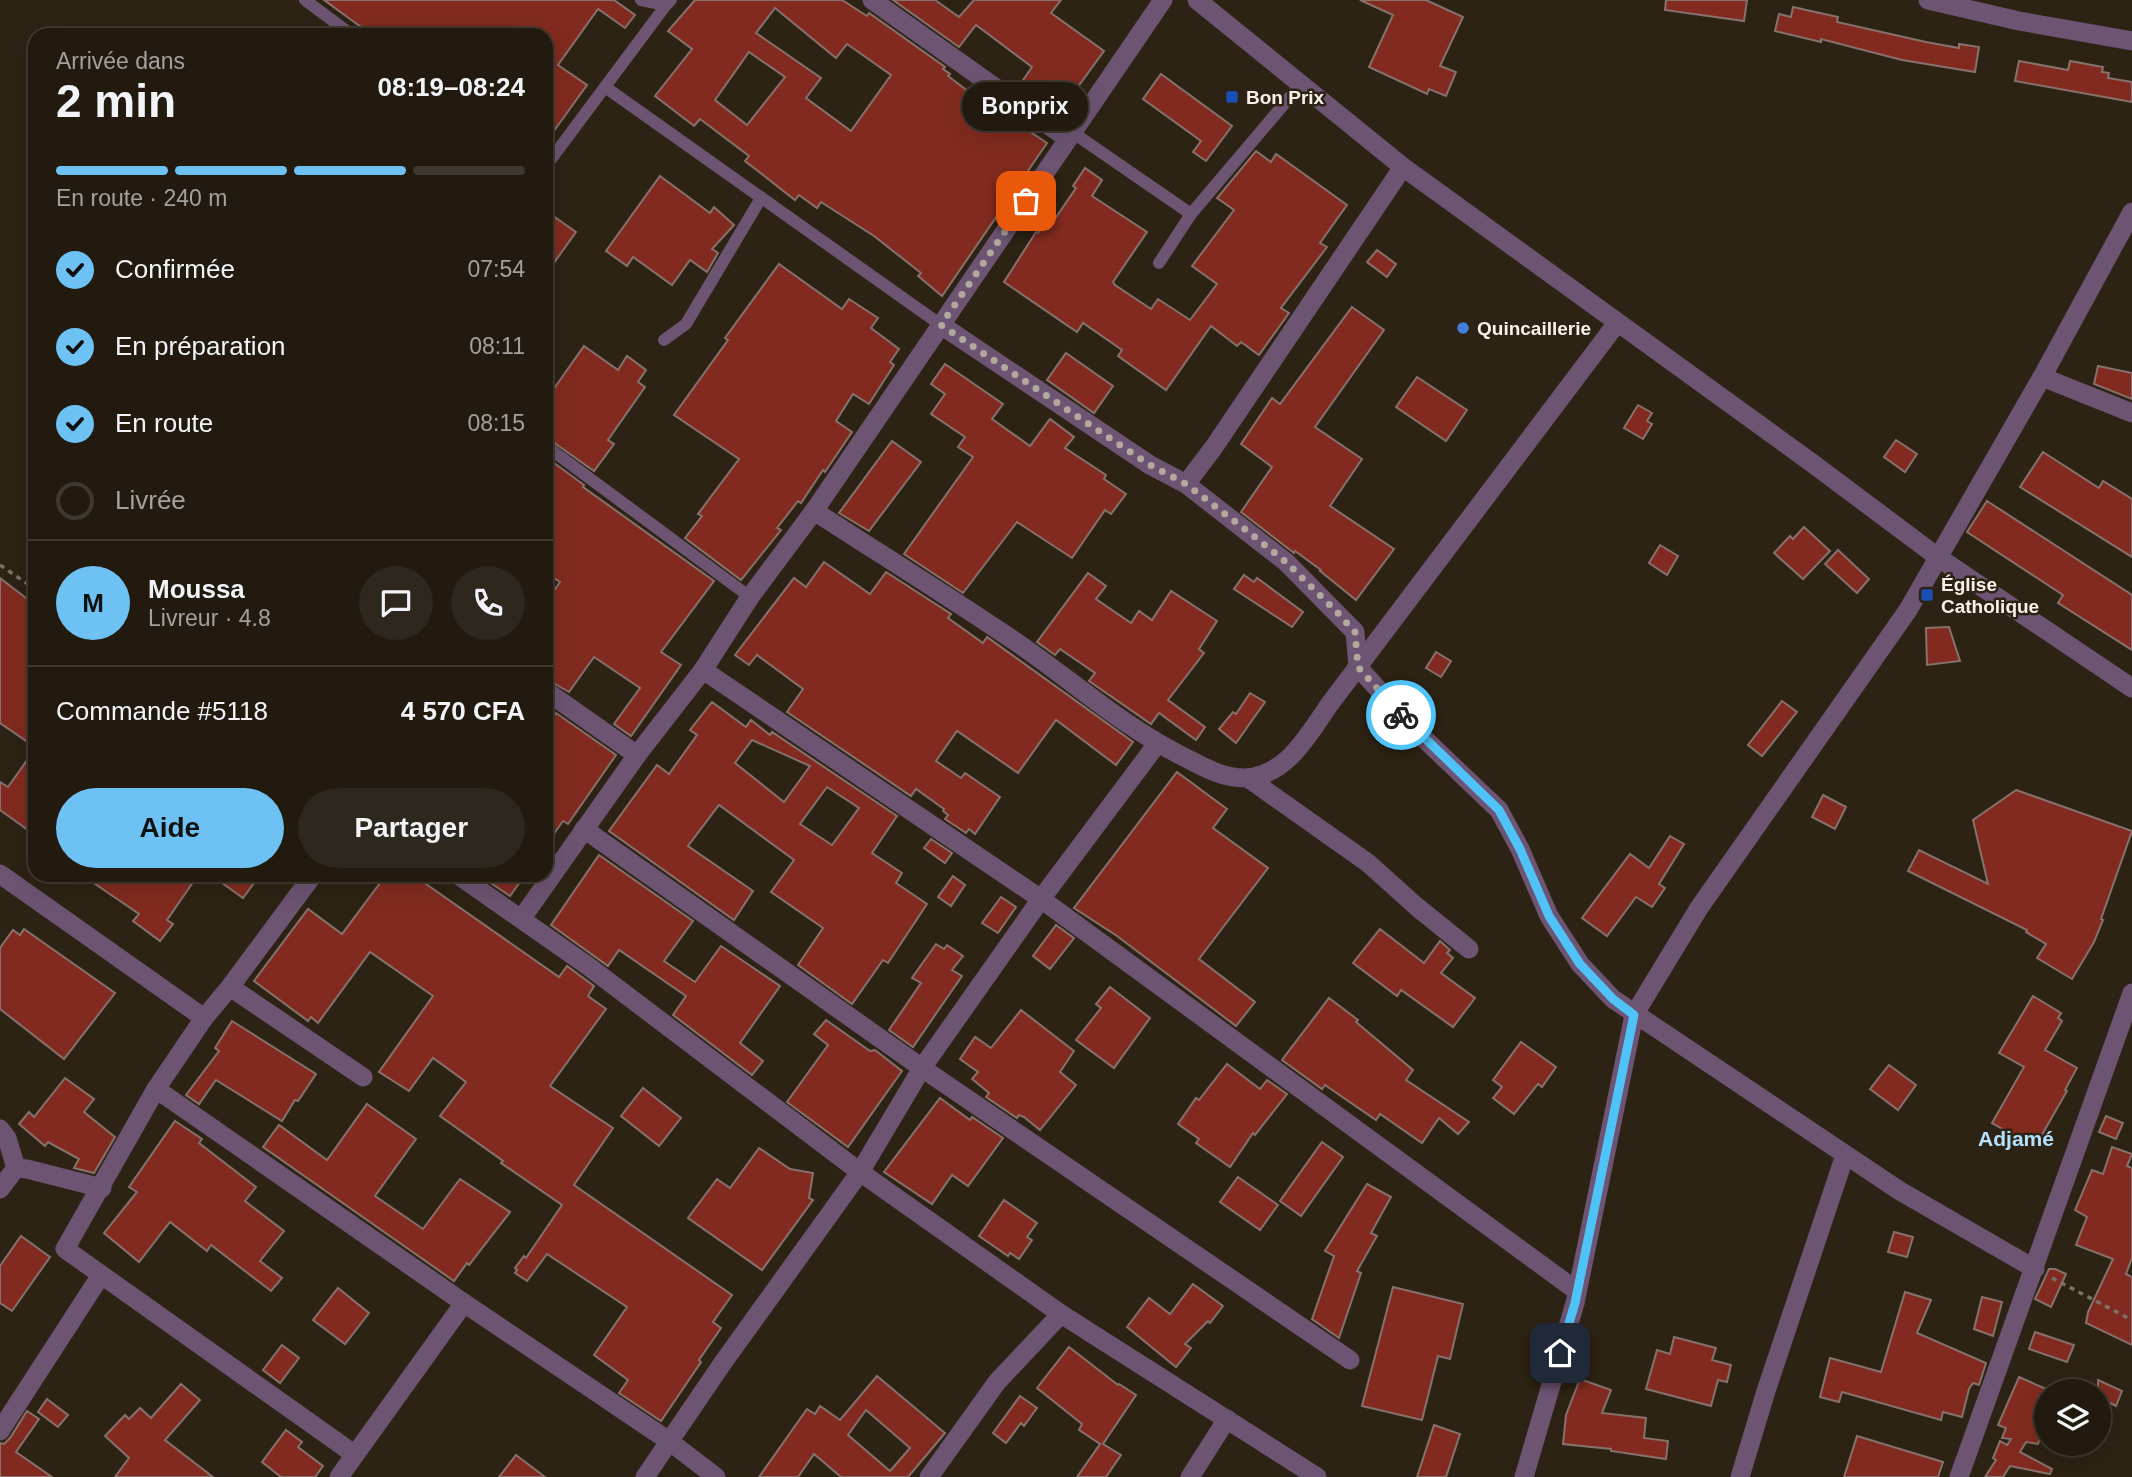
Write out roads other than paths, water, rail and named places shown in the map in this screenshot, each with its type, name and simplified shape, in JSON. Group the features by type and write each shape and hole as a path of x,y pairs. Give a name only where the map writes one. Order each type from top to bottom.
{"street":[{"path":"872,0 1070,135"},
{"path":"553,873 637,755 703,670 750,597 814,511 1163,0"},
{"path":"1197,0 1403,167 1938,558 2132,688"},
{"path":"1928,0 2019,21 2132,41"},
{"path":"1186,484 1214,447 1403,167"},
{"path":"1524,1477 1577,1291 1634,1015 1699,908 1909,610 2042,377 2132,212"},
{"path":"814,511 1021,645 1086,696 1157,744 1217,773 1233,778 1248,778 1273,772 1300,747 1617,323"},
{"path":"941,325 1150,465 1186,484 1286,562 1336,611 1355,632 1358,667 1415,730 1499,810 1520,849 1549,916 1580,964 1613,999 1900,1191 2035,1269"},
{"path":"2042,377 2132,413"},
{"path":"703,670 1041,900 1577,1291"},
{"path":"553,696 637,755"},
{"path":"645,1477 860,1172 922,1068 1041,900 1157,744"},
{"path":"1248,778 1368,863 1469,949"},
{"path":"584,828 922,1068 1350,1360"},
{"path":"0,874 204,1018"},
{"path":"308,882 204,1018 156,1089 65,1249 354,1454"},
{"path":"468,882 522,918 860,1172 1061,1314 1317,1477"},
{"path":"522,918 547,882"},
{"path":"230,987 363,1077"},
{"path":"1959,1477 2132,993"},
{"path":"156,1089 464,1303 669,1441 716,1477"},
{"path":"0,1129 7,1138 16,1168"},
{"path":"1740,1477 1845,1155"},
{"path":"16,1168 102,1188"},
{"path":"0,1189 16,1168"},
{"path":"0,1431 100,1275"},
{"path":"339,1477 464,1303"},
{"path":"929,1477 997,1382 1061,1314"},
{"path":"1189,1477 1227,1419"}],"lane":[{"path":"305,0 343,28"},
{"path":"640,0 669,2"},
{"path":"553,157 669,2"},
{"path":"1158,262 1191,214 1301,84"},
{"path":"605,87 941,325"},
{"path":"1070,135 1191,214"},
{"path":"664,340 686,324 761,198"},
{"path":"553,451 750,597"}],"place":[{"name":"Bon Prix","path":"1232,97"},
{"name":"Bonprix","path":"1026,201"},
{"name":"Quincaillerie","path":"1463,328"},
{"name":"Église Catholique","path":"1927,595"}],"district":[{"name":"Adjamé","path":"2016,1138"}]}
